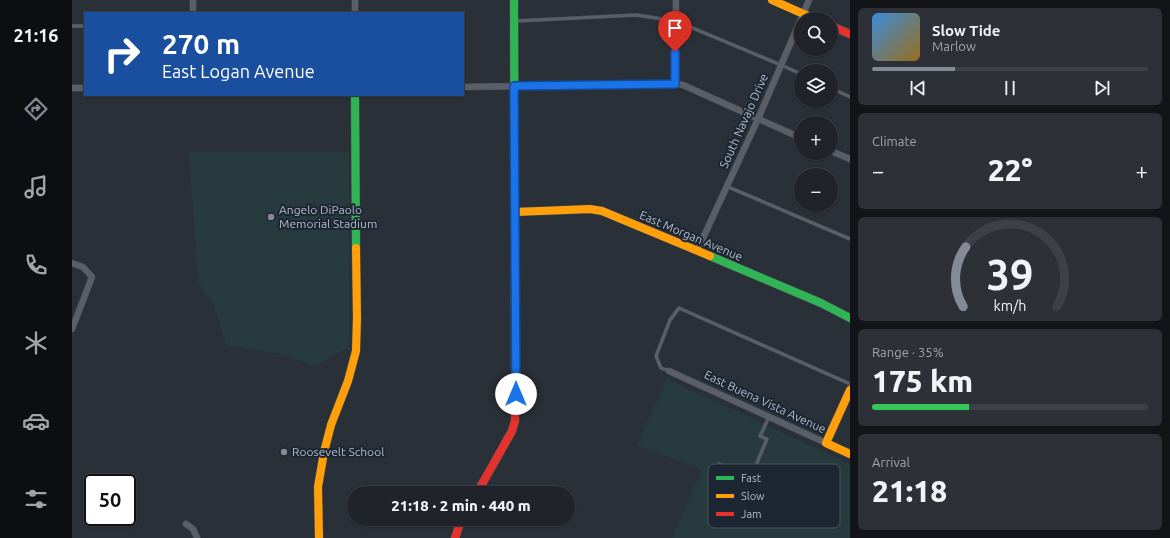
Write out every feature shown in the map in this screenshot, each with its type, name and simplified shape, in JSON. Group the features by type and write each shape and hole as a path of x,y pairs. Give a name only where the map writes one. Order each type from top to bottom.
{"street":[{"path":"193,0 193,12"},
{"path":"355,0 355,12"},
{"path":"482,486 512,431 515,421 514,0"},
{"path":"675,84 676,0"},
{"path":"772,0 799,12"},
{"name":"South Navajo Drive","path":"804,12 809,0"},
{"path":"838,29 850,34"},
{"name":"South Navajo Drive","path":"697,251 794,35"},
{"path":"464,87 683,85 794,135"},
{"path":"72,88 84,88"},
{"path":"319,538 318,487 324,452 331,425 348,381 356,351 355,96"},
{"path":"838,154 850,159"},
{"name":"East Morgan Avenue","path":"515,212 590,209 602,211 820,303 850,318"},
{"path":"72,263 83,267 92,277 72,329"},
{"name":"East Buena Vista Avenue","path":"669,371 850,454"},
{"path":"826,444 850,390"},
{"path":"186,524 193,529 197,538"},
{"path":"455,538 459,526"}],"lane":[{"path":"514,21 636,15 676,21 794,71"},
{"path":"72,26 84,26"},
{"path":"838,91 850,97"},
{"path":"726,186 850,239"},
{"path":"669,371 661,368 656,356 670,320 679,308 850,384"},
{"path":"756,464 767,439 760,436 769,417"}],"green space":[{"name":"Angelo DiPaolo Memorial Stadium","path":"189,152 349,152 349,347 315,366 282,354 226,345 214,306 198,282"},
{"path":"667,379 850,464 850,538 672,538 702,470 637,445"}],"traffic: fast":[{"path":"514,0 515,314"},
{"path":"355,96 356,248"},
{"path":"710,256 821,303 850,318"}],"traffic: slow":[{"path":"772,0 799,12"},
{"path":"515,212 590,209 602,211 710,256"},
{"path":"319,538 318,487 324,452 331,425 348,381 356,351 356,248"},
{"path":"850,390 826,443 850,454"}],"traffic: jam":[{"path":"838,29 850,34"},
{"path":"481,486 512,431 515,421 515,314"},
{"path":"455,538 459,526"}],"place":[{"name":"Angelo DiPaolo Memorial Stadium","path":"271,217"},
{"name":"Roosevelt School","path":"284,452"}],"route":[{"path":"516,394 514,86 675,84 675,52"}]}
